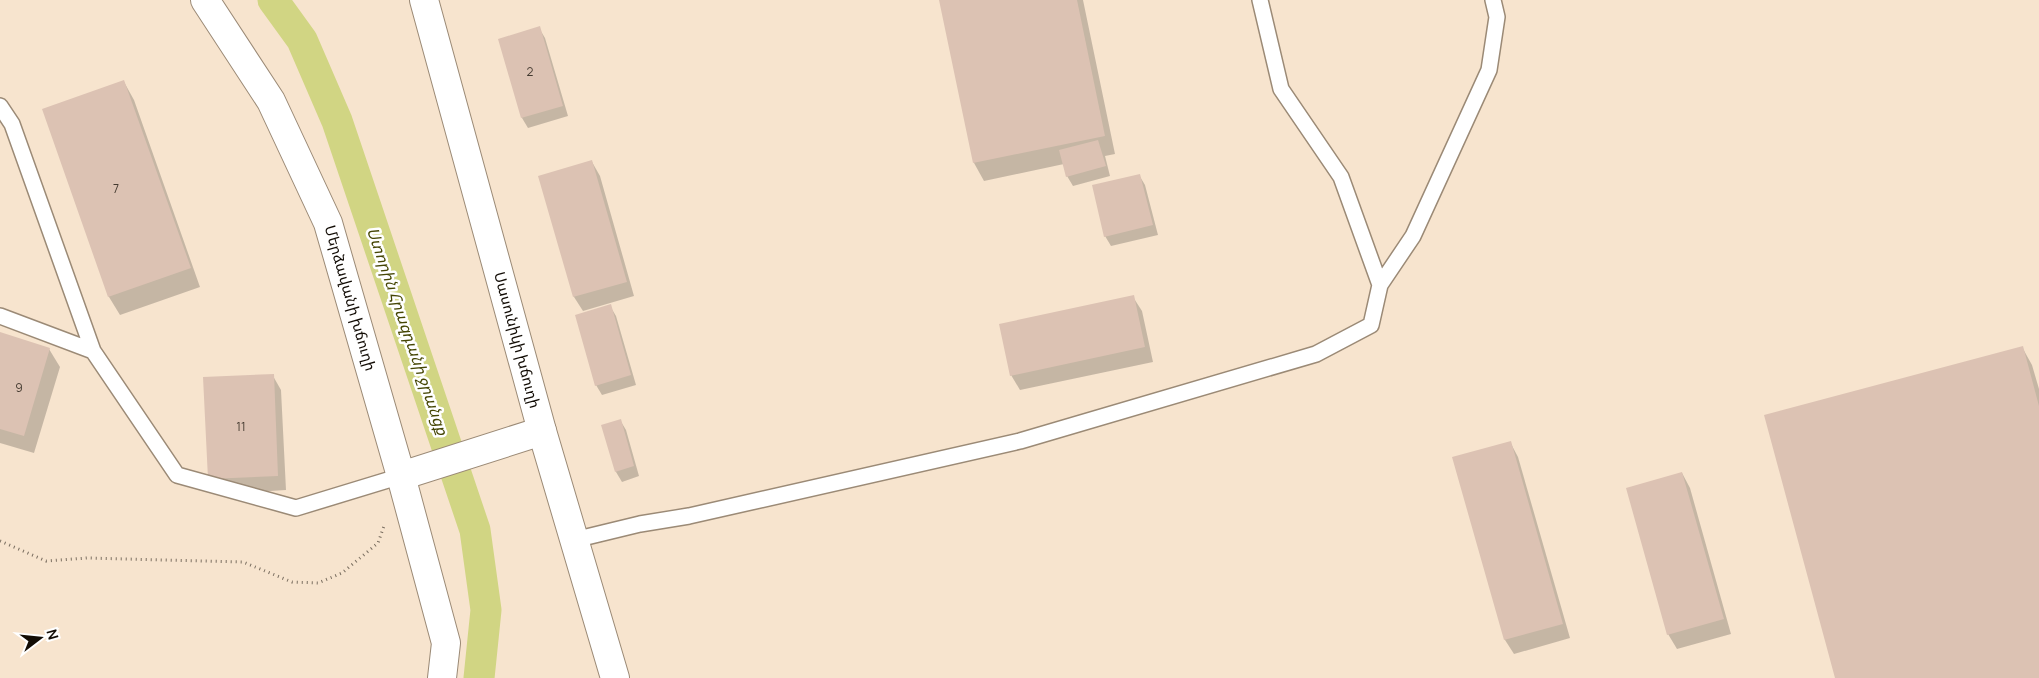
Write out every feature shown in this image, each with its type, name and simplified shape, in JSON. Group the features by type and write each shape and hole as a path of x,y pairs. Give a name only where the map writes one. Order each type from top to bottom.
{"street":[{"name":"Մերձավանի խճուղի","path":"205,0 270,101 328,223 413,472 446,643 442,678"},
{"name":"Սասունիկի խճուղի","path":"424,0 542,431 615,678"},
{"path":"413,472 542,431"}],"lane":[{"path":"1260,0 1281,89 1341,177 1380,285"},
{"path":"574,540 640,524 689,516 1020,440 1316,354 1371,325 1380,285 1413,236 1489,70 1497,17 1493,0"},
{"path":"0,106 12,124 93,351 176,475 296,508 413,472"},
{"path":"0,316 93,351"}],"path":[{"path":"0,541 46,560 87,558 243,562 292,582 318,583 342,573 378,543 387,518"}],"building":[{"path":"939,0 1077,0 1105,136 973,163"},
{"path":"540,26 563,106 521,118 498,39"},
{"path":"124,80 191,268 108,297 42,109"},
{"path":"1098,140 1106,166 1066,177 1059,150"},
{"path":"592,160 627,282 573,297 538,176"},
{"path":"1140,174 1153,225 1104,237 1092,185"},
{"path":"1134,295 1145,347 1010,376 999,324"},
{"path":"611,304 631,375 595,386 575,315"},
{"path":"0,332 50,348 24,436 0,429"},
{"path":"2023,346 2039,406 2039,678 1835,678 1764,415"},
{"path":"274,374 278,476 208,479 203,377"},
{"path":"621,419 634,466 615,472 601,425"},
{"path":"1511,441 1563,624 1504,640 1452,457"},
{"path":"1682,472 1724,619 1667,635 1626,488"}],"waterway":[{"name":"Ստորին Հրազդանի ջրանցք","path":"273,0 302,40 337,121 475,530 486,610 479,678"}]}
